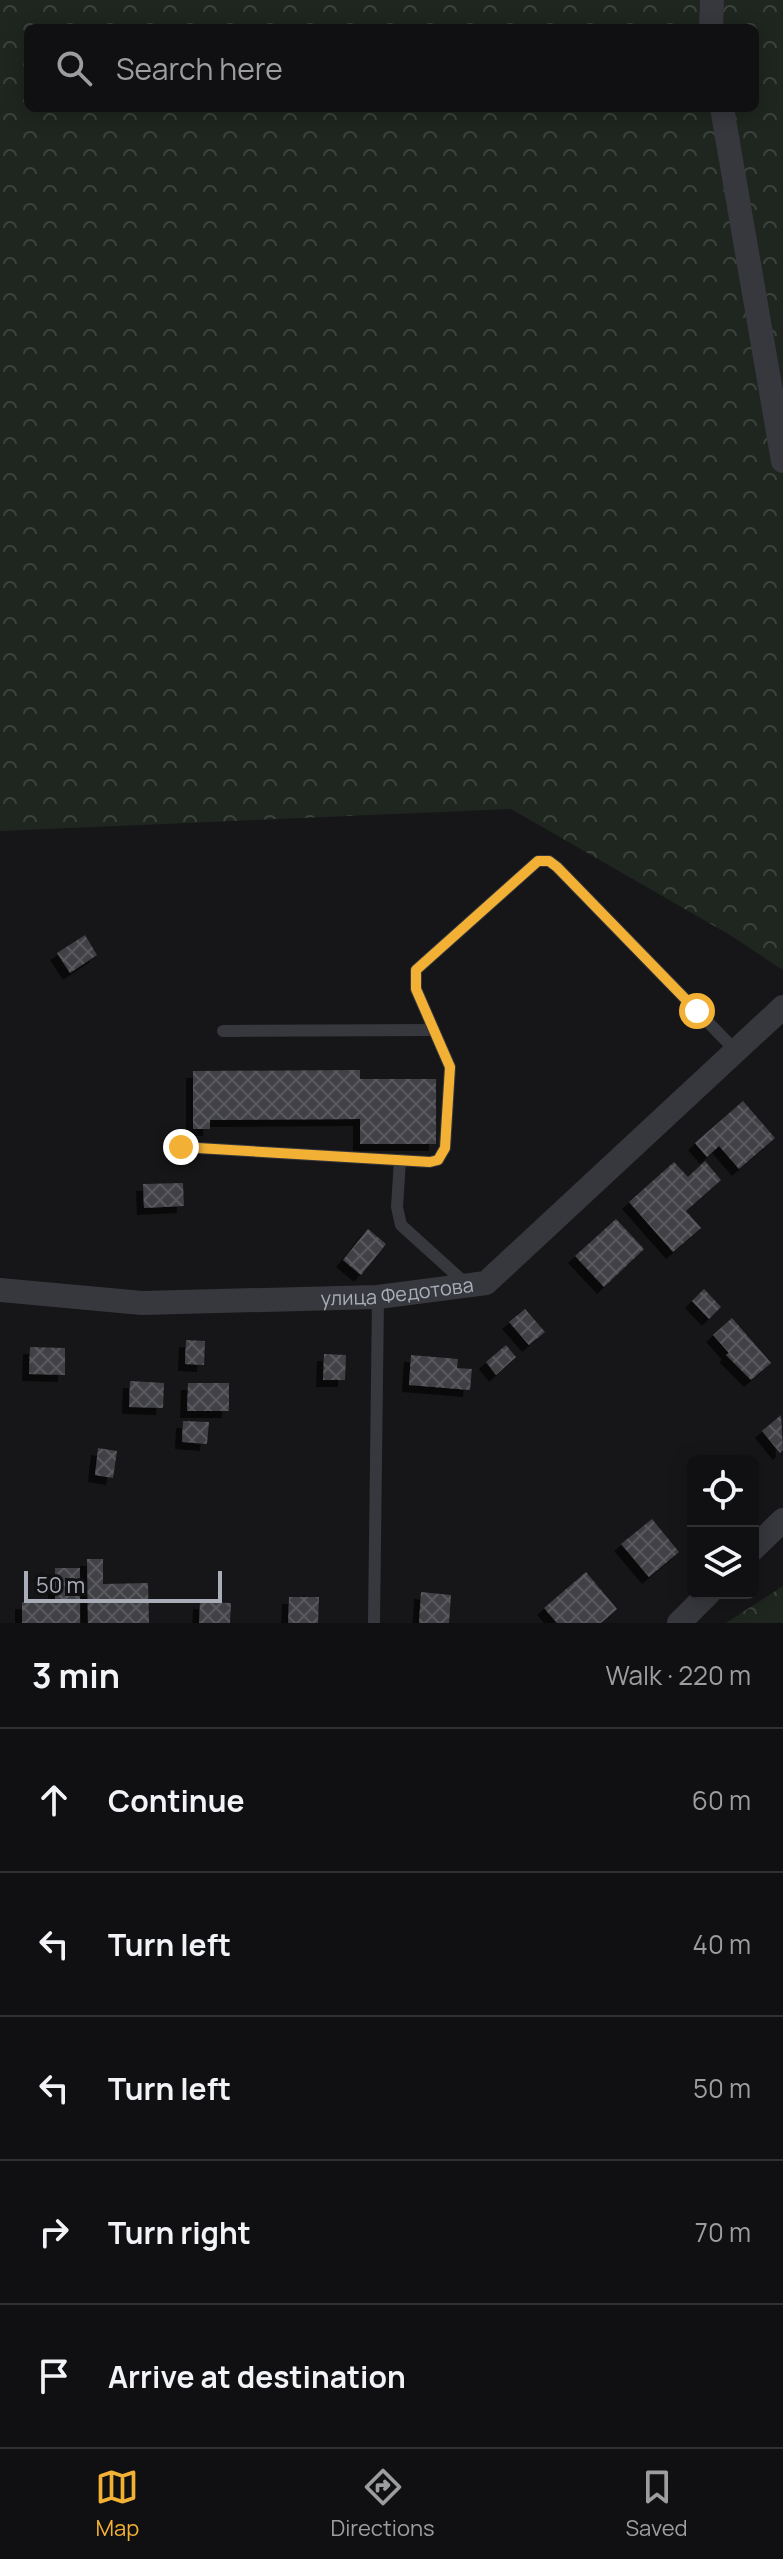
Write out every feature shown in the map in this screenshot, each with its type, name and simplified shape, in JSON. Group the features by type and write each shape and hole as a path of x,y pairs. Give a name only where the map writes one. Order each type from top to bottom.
{"street":[{"path":"711,24 712,0"},
{"path":"723,112 783,461"},
{"name":"улица Федотова","path":"0,1290 142,1303 378,1297 486,1283 783,1007"},
{"path":"759,1543 783,1520"},
{"path":"679,1623 703,1599"}],"lane":[{"path":"181,1147 430,1162 442,1156 450,1067 416,989 416,970 538,861 549,861 736,1051"},
{"path":"223,1031 434,1030"},
{"path":"400,1160 397,1207 401,1225 468,1286"},
{"path":"374,1623 378,1297"}],"green space":[{"path":"0,0 783,0 783,970 730,935 511,809 0,831"},
{"path":"783,1586 783,1623 726,1623"}],"building":[{"path":"85,935 97,955 70,973 57,953"},
{"path":"360,1070 360,1079 436,1079 436,1144 360,1144 360,1119 210,1120 210,1129 193,1129 193,1071"},
{"path":"743,1101 775,1138 739,1169 719,1146 707,1157 695,1143"},
{"path":"705,1161 721,1180 686,1211 701,1228 673,1252 629,1202 674,1162 688,1177"},
{"path":"183,1183 184,1206 144,1208 143,1184"},
{"path":"616,1219 644,1249 604,1287 575,1256"},
{"path":"368,1229 386,1244 361,1275 343,1260"},
{"path":"704,1289 721,1307 709,1319 692,1301"},
{"path":"525,1309 545,1332 529,1345 509,1322"},
{"path":"732,1318 771,1363 751,1380 726,1355 729,1353 713,1335"},
{"path":"186,1340 205,1341 204,1365 185,1364"},
{"path":"506,1345 516,1357 496,1375 486,1362"},
{"path":"30,1347 65,1348 65,1375 29,1374"},
{"path":"324,1354 346,1355 345,1380 323,1380"},
{"path":"411,1355 458,1359 457,1368 472,1369 470,1390 409,1385"},
{"path":"130,1381 164,1383 163,1408 129,1407"},
{"path":"188,1383 229,1383 229,1411 187,1411"},
{"path":"781,1415 783,1450 780,1453 762,1431"},
{"path":"183,1421 209,1422 207,1444 182,1442"},
{"path":"98,1448 117,1451 113,1478 95,1475"},
{"path":"652,1519 679,1552 649,1577 621,1544"},
{"path":"87,1559 103,1559 103,1584 148,1583 149,1623 88,1623"},
{"path":"55,1568 80,1568 80,1623 22,1623 22,1602 55,1602"},
{"path":"586,1572 617,1609 601,1623 557,1623 544,1608"},
{"path":"421,1592 451,1595 449,1623 419,1623"},
{"path":"289,1597 319,1597 318,1623 288,1623"},
{"path":"200,1602 231,1603 230,1623 199,1623"}],"route":[{"path":"181,1147 430,1162 438,1160 445,1148 450,1067 416,989 416,970 538,861 549,861 557,867 697,1011"}]}
